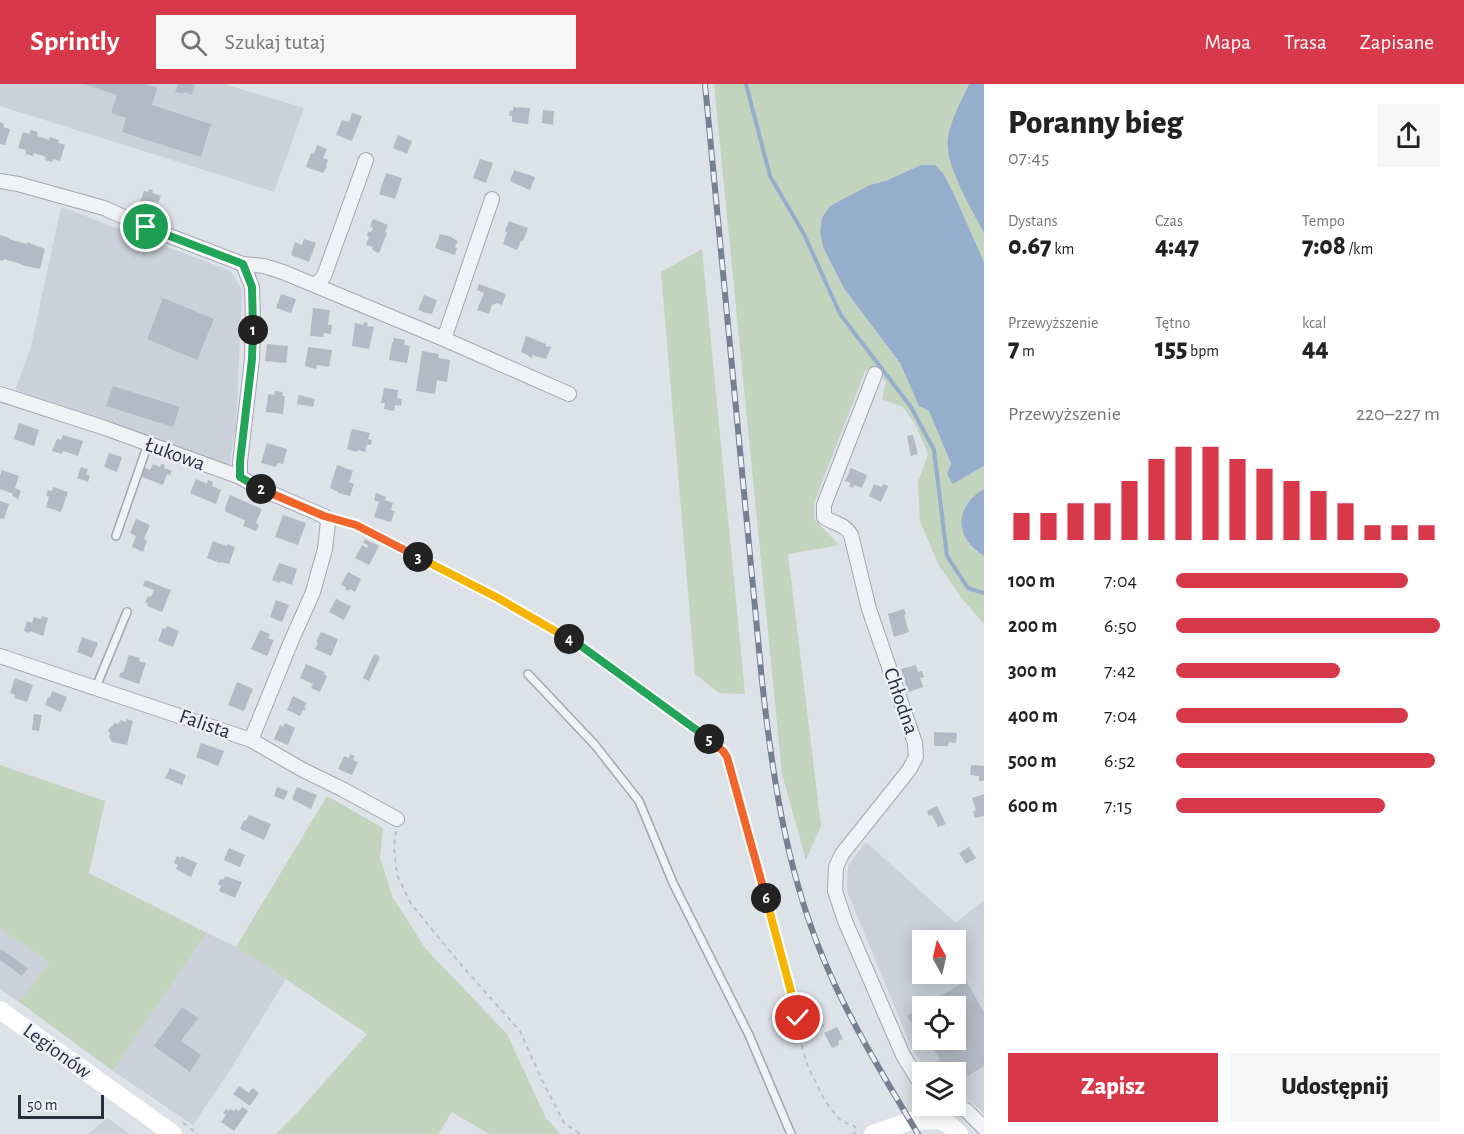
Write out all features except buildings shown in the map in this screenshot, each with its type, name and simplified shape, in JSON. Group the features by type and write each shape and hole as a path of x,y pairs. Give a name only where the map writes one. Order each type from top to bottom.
{"street":[{"path":"316,285 324,276 366,160"},
{"path":"0,181 104,208 146,227 243,264 264,266 283,272 569,394"},
{"path":"444,339 492,199"},
{"path":"240,477 252,359 253,319 252,287 243,264"},
{"name":"Chłodna","path":"875,374 824,505 824,517 847,529 850,535 869,609 915,743 916,757 909,770 842,854 836,867 835,891 845,921 888,1023 912,1069"},
{"name":"Łukowa","path":"0,394 105,428 240,477 257,487 324,516"},
{"path":"251,740 313,592 325,549 328,522 324,516"},
{"name":"Falista","path":"0,656 251,740 397,819"},
{"name":"Legionów","path":"0,1010 173,1134"},
{"path":"966,1110 984,1128"},
{"path":"873,1134 910,1121 940,1120 959,1134"}],"lane":[{"path":"116,536 148,444"},
{"path":"96,687 127,612"},
{"path":"528,675 595,745 639,801 673,883 749,1035 791,1134"}],"path":[{"path":"324,516 356,525 498,598 581,646 723,751 731,768 793,998 801,1044 808,1067 825,1101 841,1121 854,1126 861,1134"},
{"path":"397,819 394,848 397,875 411,904 463,967 520,1030 564,1123 580,1134"}],"shaded area":[{"path":"0,84 224,84 304,108 274,192 0,106"},
{"path":"61,207 231,271 242,290 236,426 229,466 15,390 31,347"},
{"path":"866,842 956,923 984,900 984,1114 966,1100 966,1062 920,1062 913,1050 966,1050 966,996 912,996 912,1049 847,891 848,866"},
{"path":"0,929 49,962 19,1002 0,989"},
{"path":"207,933 236,947 286,979 193,1125 113,1071"},
{"path":"107,1118 130,1134 88,1134"}],"green space":[{"path":"714,84 969,84 948,135 947,149 953,169 984,233 984,262 943,173 888,180 870,185 845,290 900,363 919,406 929,411 951,465 953,484 984,466 984,489 965,507 976,551 984,556 984,624 939,566 920,521 918,482 928,454 915,424 903,407 882,399 886,382 874,366 865,371 814,503 814,519 839,545 788,554 821,826 806,860 782,774"},
{"path":"702,249 745,694 719,693 695,674 661,272"},
{"path":"0,765 105,801 89,873 207,933 113,1071 19,1002 49,962 0,929"},
{"path":"327,796 383,828 380,857 392,896 425,948 507,1034 546,1118 560,1134 489,1134 452,1112 438,1134 276,1134 367,1034 236,947"}],"water":[{"path":"969,84 984,84 984,233 954,172 948,148 952,123"},
{"path":"921,165 935,165 943,173 984,262 984,466 953,484 947,474 951,464 929,411 919,406 900,363 845,290 823,247 820,232 822,218 830,206 870,185 888,180"},
{"path":"984,489 984,556 967,540 962,522 967,504"}],"waterway":[{"path":"746,84 770,176 804,234 840,314 911,407 934,450 947,556 968,588 984,593"}],"railway":[{"path":"705,84 762,681 771,756 784,830 803,903 830,974 861,1036 918,1134"}],"route":[{"path":"146,227 243,264 252,287 252,359 240,477 257,487 324,516 356,525 498,598 581,646 723,751 731,768 798,1018"}]}
